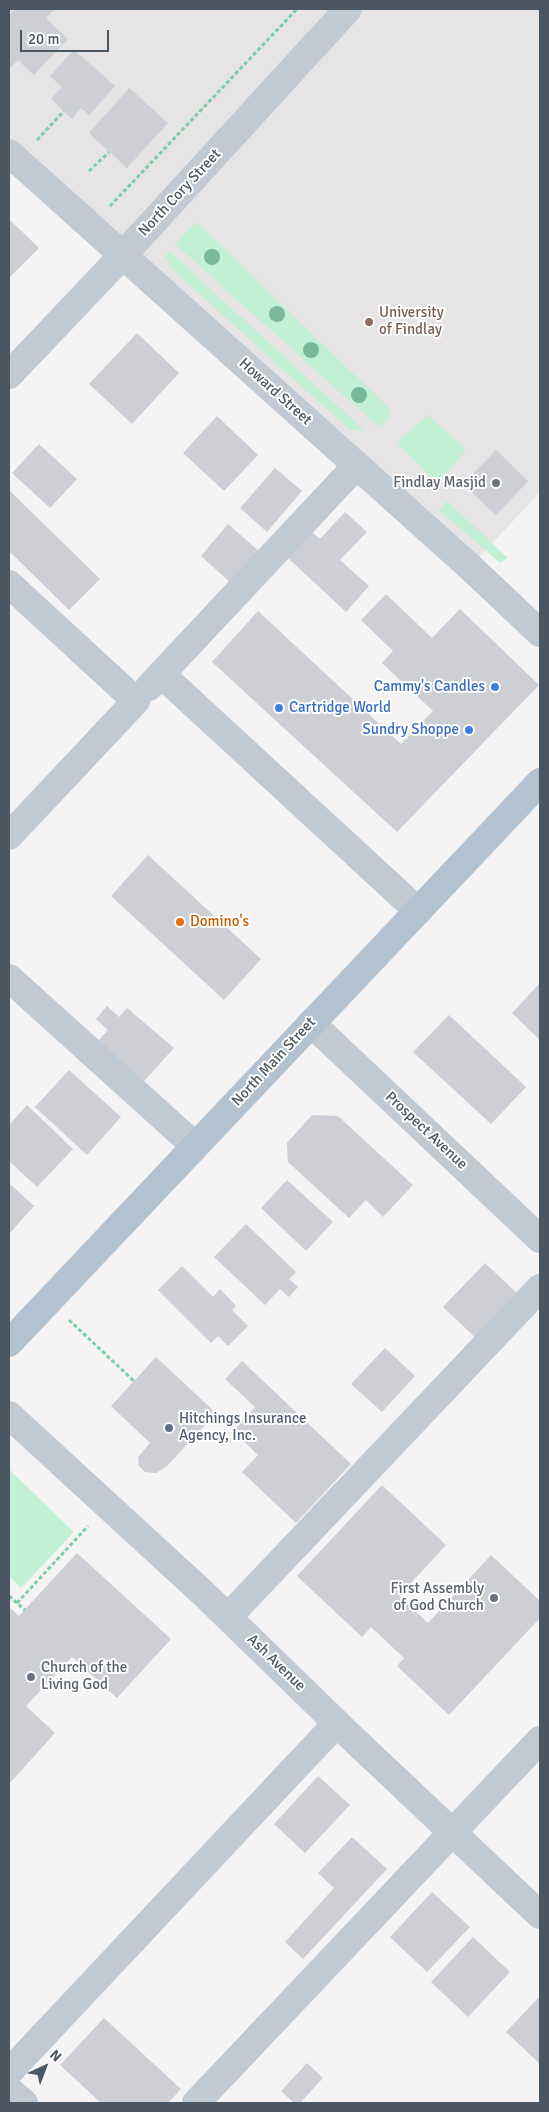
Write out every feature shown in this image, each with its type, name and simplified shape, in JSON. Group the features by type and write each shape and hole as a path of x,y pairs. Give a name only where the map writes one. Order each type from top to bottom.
{"main road":[{"name":"North Main Street","path":"9,1343 418,911 537,791"}],"street":[{"name":"North Cory Street","path":"9,374 122,255 348,9"},
{"name":"Howard Street","path":"13,157 357,465 540,633"},
{"path":"9,836 357,465"},
{"path":"9,584 136,701"},
{"path":"161,674 418,911"},
{"path":"9,978 195,1146"},
{"name":"Prospect Avenue","path":"312,1023 540,1239"},
{"path":"228,1617 540,1288"},
{"name":"Ash Avenue","path":"9,1415 228,1617 540,1915"},
{"path":"9,2072 337,1723"},
{"path":"196,2103 540,1740"},
{"path":"9,2090 24,2103"}],"path":[{"path":"90,226 297,9"},
{"path":"13,157 64,111"},
{"path":"89,171 109,152"},
{"path":"48,1301 134,1381"},
{"path":"17,1603 107,1505"},
{"path":"9,1596 24,1610"}],"shaded area":[{"name":"University of Findlay","path":"9,9 540,9 540,492 470,567 9,152"}],"green space":[{"path":"196,222 389,408 391,416 379,427 175,244"},
{"path":"169,251 365,431 350,430 173,270 165,256"},
{"path":"428,415 466,450 438,483 397,443"},
{"path":"447,501 508,558 500,563 439,510"},
{"path":"9,1469 74,1532 21,1588 9,1576"}],"building":[{"path":"15,9 55,9 46,18 68,39 34,75 18,60 9,69 9,15"},
{"path":"74,50 115,86 89,115 81,108 72,119 51,99 62,87 50,76"},
{"path":"129,88 168,123 127,168 89,133"},
{"path":"9,219 39,248 10,277 9,276"},
{"path":"137,333 179,373 132,424 89,384"},
{"path":"217,416 258,455 224,491 183,453"},
{"path":"39,444 77,479 50,508 12,473"},
{"name":"Findlay Masjid","path":"496,450 528,481 496,515 463,484"},
{"path":"275,468 302,491 267,532 240,508"},
{"path":"9,490 100,579 69,610 9,551"},
{"path":"345,512 367,532 340,560 369,586 346,612 288,558 312,532 320,539"},
{"path":"228,524 261,553 233,585 201,556"},
{"path":"386,594 432,638 460,609 539,685 397,832 212,662 258,611 401,744 433,711 382,663 393,651 361,620"},
{"name":"Domino's","path":"148,855 261,959 224,1000 111,896"},
{"path":"540,983 540,1040 512,1013"},
{"path":"107,1006 119,1017 127,1008 174,1048 144,1081 98,1041 108,1030 96,1019"},
{"path":"449,1015 526,1087 491,1124 413,1052"},
{"path":"69,1070 121,1117 87,1155 35,1107"},
{"path":"27,1105 73,1149 37,1187 9,1161 9,1125"},
{"path":"312,1115 338,1116 413,1185 383,1217 366,1200 349,1218 288,1162 287,1143"},
{"path":"287,1180 333,1222 306,1251 261,1208"},
{"path":"9,1183 34,1206 9,1234"},
{"path":"246,1224 296,1272 289,1279 298,1287 289,1297 280,1289 265,1305 214,1257"},
{"path":"485,1263 519,1295 478,1340 443,1307"},
{"path":"182,1266 213,1297 220,1289 236,1306 232,1310 248,1326 228,1346 218,1336 211,1343 158,1290"},
{"path":"385,1348 415,1376 382,1412 351,1384"},
{"name":"Hitchings Insurance Agency, Inc.","path":"156,1357 216,1413 167,1466 156,1473 145,1472 139,1466 138,1457 150,1443 111,1406"},
{"path":"242,1361 351,1464 296,1523 242,1472 258,1455 233,1431 255,1407 225,1379"},
{"name":"First Assembly of God Church","path":"382,1485 446,1545 399,1596 428,1623 491,1555 540,1601 540,1618 449,1715 397,1666 404,1658 371,1627 362,1637 297,1576"},
{"name":"Church of the Living God","path":"77,1553 171,1639 117,1698 72,1657 26,1706 55,1733 9,1784 9,1607 19,1616"},
{"path":"318,1776 350,1805 305,1853 274,1824"},
{"path":"352,1837 387,1869 303,1959 285,1942 334,1888 318,1873"},
{"path":"432,1892 470,1927 427,1972 390,1937"},
{"path":"473,1937 510,1972 468,2017 431,1982"},
{"path":"540,1996 540,2064 506,2032"},
{"path":"104,2018 181,2089 168,2103 101,2103 60,2065"},
{"path":"307,2063 323,2078 300,2103 294,2103 281,2091"}],"place":[{"name":"University of Findlay","path":"369,322"},
{"name":"Findlay Masjid","path":"496,483"},
{"name":"Cammy's Candles","path":"495,687"},
{"name":"Cartridge World","path":"279,708"},
{"name":"Sundry Shoppe","path":"469,730"},
{"name":"Domino's","path":"180,922"},
{"name":"Hitchings Insurance Agency, Inc.","path":"169,1428"},
{"name":"First Assembly of God Church","path":"494,1598"},
{"name":"Church of the Living God","path":"31,1677"}]}
